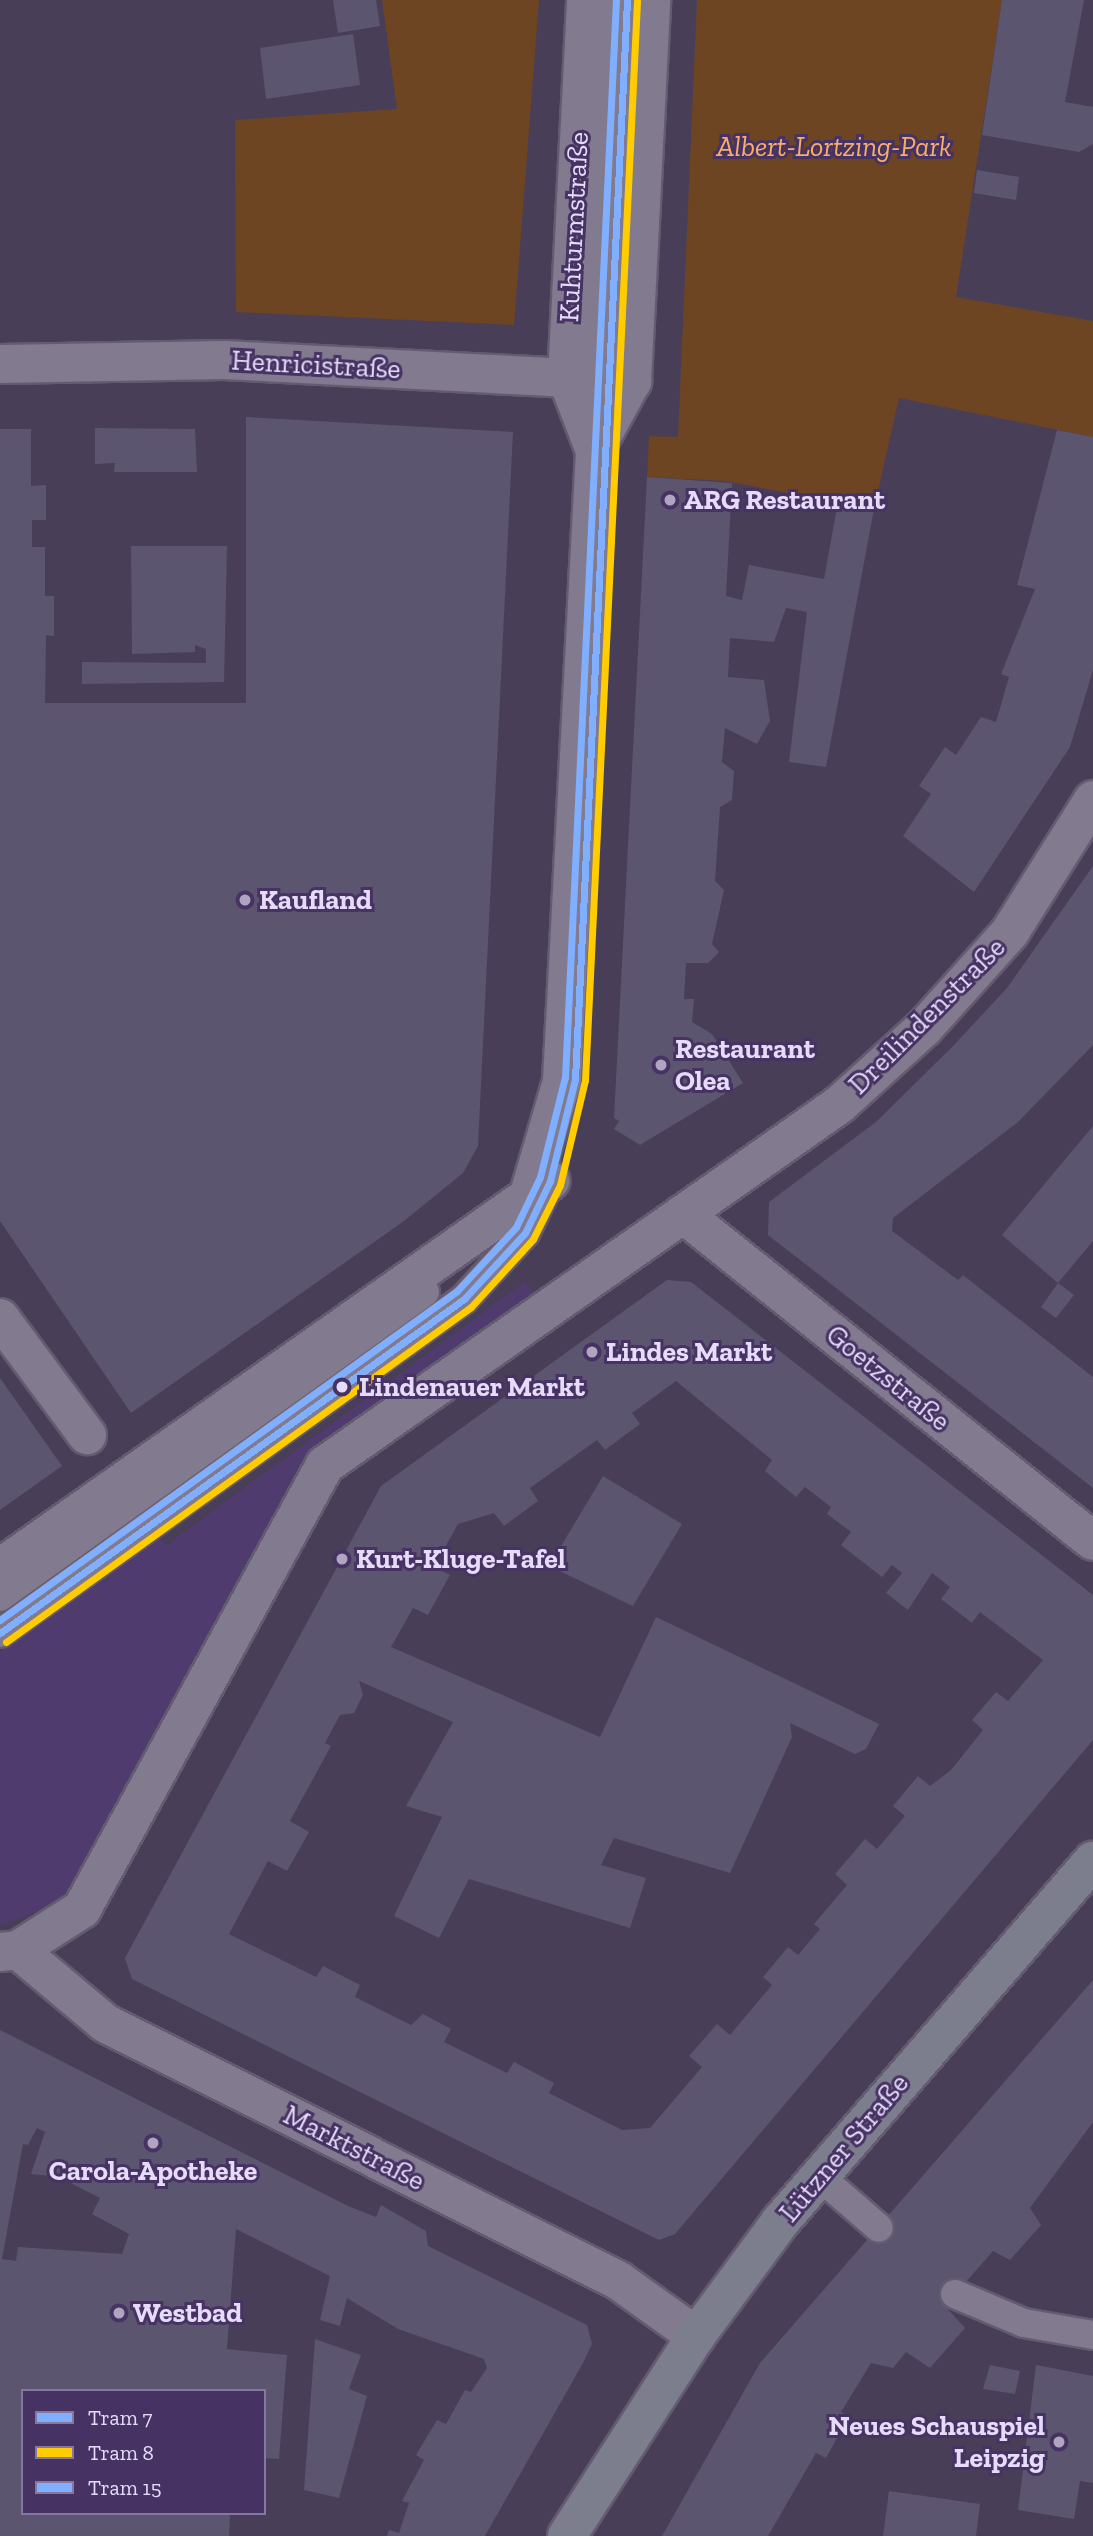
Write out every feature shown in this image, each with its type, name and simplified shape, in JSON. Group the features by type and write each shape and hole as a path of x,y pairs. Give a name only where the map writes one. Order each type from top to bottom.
{"main road":[{"name":"Lützner Straße","path":"567,2536 623,2455 696,2336 819,2176 1093,1861"},
{"name":"Lützner Straße","path":"600,2536 623,2455"}],"street":[{"name":"Kuhturmstraße","path":"586,0 599,379 595,449"},
{"name":"Kuhturmstraße","path":"526,1197 562,1081 599,379 651,0"},
{"name":"Henricistraße","path":"0,364 225,360 599,379"},
{"name":"Dreilindenstraße","path":"683,1214 839,1105 924,1028 1010,932 1093,800"},
{"path":"0,1569 526,1197"},
{"path":"9,1951 82,1909 325,1465 683,1214"},
{"name":"Goetzstraße","path":"683,1214 1093,1541"},
{"path":"0,1318 87,1435"},
{"name":"Marktstraße","path":"9,1951 105,2023 619,2281 696,2336"}],"lane":[{"path":"599,379 605,0"},
{"path":"599,379 627,0"},
{"path":"0,1633 464,1300 506,1259 526,1197"},
{"path":"0,1597 438,1283 526,1197"},
{"path":"819,2176 878,2228"},
{"path":"955,2294 1024,2323 1093,2335"}],"shaded area":[{"name":"Lindenauer Markt","path":"525,1282 534,1292 433,1370 328,1439 293,1488 79,1879 51,1907 0,1925 0,1652 159,1536 167,1545"}],"green space":[{"path":"382,0 539,0 514,325 236,312 235,120 397,109"},
{"name":"Albert-Lortzing-Park","path":"697,0 1002,0 956,297 1093,321 1093,437 899,398 874,509 725,481 647,477 649,436 678,437"}],"building":[{"path":"333,0 376,0 380,26 338,33"},
{"path":"1002,0 1084,0 1065,102 1093,107 1093,144 1079,152 982,135"},
{"path":"353,34 360,85 266,99 260,48"},
{"path":"977,170 1019,177 1016,200 974,193"},
{"name":"Kaufland","path":"246,417 513,432 478,1146 463,1173 404,1221 131,1413 0,1221 0,429 31,429 31,486 46,485 46,520 32,520 32,547 45,547 45,596 54,596 54,636 46,635 45,703 246,703"},
{"path":"95,428 195,429 197,472 114,472 115,463 95,464"},
{"path":"1057,430 1093,437 1093,670 1070,747 974,892 903,836 931,794 919,786 945,747 956,755 981,717 996,722 1009,677 1001,674 1035,589 1017,585"},
{"path":"647,477 732,483 726,596 742,600 749,565 824,579 838,502 874,509 826,767 789,762 807,612 786,608 774,642 730,638 728,677 764,680 770,721 757,744 725,728 722,762 734,771 732,800 720,807 715,881 724,890 712,944 719,952 708,963 686,963 684,999 694,999 692,1022 712,1034 743,1083 640,1145 614,1129 619,1121 614,1118"},
{"path":"131,546 227,546 224,682 82,684 82,662 206,663 206,649 195,645 195,652 132,654"},
{"path":"1093,866 1093,1045 1018,1122 893,1218 892,1231 958,1280 963,1275 1093,1377 1093,1488 768,1235 769,1202 876,1122 953,1046 1007,988"},
{"path":"1093,1126 1093,1241 1058,1283 1002,1235"},
{"path":"667,1280 691,1282 1093,1595 1093,1740 675,2234 659,2240 132,1979 125,1958 381,1486","holes":["676,1381 772,1460 765,1471 796,1497 805,1487 831,1507 827,1514 851,1532 841,1545 882,1577 892,1565 902,1573 886,1593 908,1610 932,1573 950,1587 941,1599 972,1623 980,1612 1043,1660 1008,1701 996,1692 972,1720 983,1730 951,1770 930,1786 918,1776 893,1806 905,1816 877,1849 865,1839 835,1874 847,1885 814,1924 820,1929 798,1955 788,1947 763,1977 772,1985 730,2035 717,2024 689,2056 702,2067 650,2128 622,2130 549,2093 554,2083 514,2062 507,2073 444,2042 451,2029 423,2014 411,2025 355,1997 360,1985 323,1966 316,1977 229,1934 268,1861 287,1871 309,1832 290,1821 331,1746 325,1743 340,1715 354,1713 363,1695 359,1681 453,1722 406,1806 442,1817 394,1916 439,1938 469,1879 630,1928 646,1878 601,1865 614,1838 730,1873 792,1737 790,1723 855,1754 866,1749 879,1724 656,1617 600,1737 391,1647 413,1608 428,1615 450,1575 434,1567 458,1524 494,1513 504,1526 538,1501 530,1488 597,1440 605,1450 640,1424 632,1413"]},
{"path":"1058,1283 1074,1295 1056,1318 1041,1307"},
{"path":"0,1378 62,1466 0,1510"},
{"path":"603,1476 682,1524 633,1606 549,1566"},
{"path":"1093,1980 1093,2122 1030,2208 1041,2225 1010,2260 993,2251 945,2306 965,2328 930,2368 906,2352 893,2368 871,2363 841,2412 849,2416 826,2458 816,2453 768,2536 662,2536 760,2363"},
{"path":"0,2030 348,2206 376,2217 381,2205 426,2231 428,2246 587,2325 592,2344 583,2363 485,2536 387,2536 389,2530 399,2533 409,2503 402,2501 424,2460 416,2455 437,2420 446,2424 465,2390 471,2392 487,2368 484,2359 398,2329 347,2298 340,2326 320,2320 330,2276 236,2229 227,2349 287,2355 279,2459 266,2458 266,2389 21,2389 21,2515 230,2515 229,2536 0,2536","holes":["37,2128 45,2132 31,2174 59,2177 100,2198 92,2214 129,2234 122,2254 18,2247 16,2261 2,2259 23,2144 28,2145"]},
{"path":"315,2339 361,2355 349,2389 367,2396 339,2498 304,2490"},
{"path":"990,2365 1020,2371 1015,2394 983,2389"},
{"name":"Neues Schauspiel Leipzig","path":"1036,2365 1093,2376 1093,2483 1080,2481 1074,2519 1018,2510"},
{"path":"889,2491 980,2504 976,2536 883,2536"}],"tram line":[{"name":"15","path":"0,1620 457,1291 516,1227 540,1177 565,1077 616,0"},
{"name":"7","path":"0,1633 464,1299 525,1233 550,1181 575,1079 627,0"},
{"name":"8","path":"6,1642 471,1307 533,1239 560,1185 585,1080 637,1"}],"place":[{"name":"ARG Restaurant","path":"670,500"},
{"name":"Kaufland","path":"245,900"},
{"name":"Restaurant Olea","path":"661,1065"},
{"name":"Lindes Markt","path":"592,1352"},
{"name":"Lindenauer Markt","path":"342,1387"},
{"name":"Kurt-Kluge-Tafel","path":"342,1559"},
{"name":"Carola-Apotheke","path":"153,2143"},
{"name":"Westbad","path":"119,2313"},
{"name":"Neues Schauspiel Leipzig","path":"1059,2442"}]}
